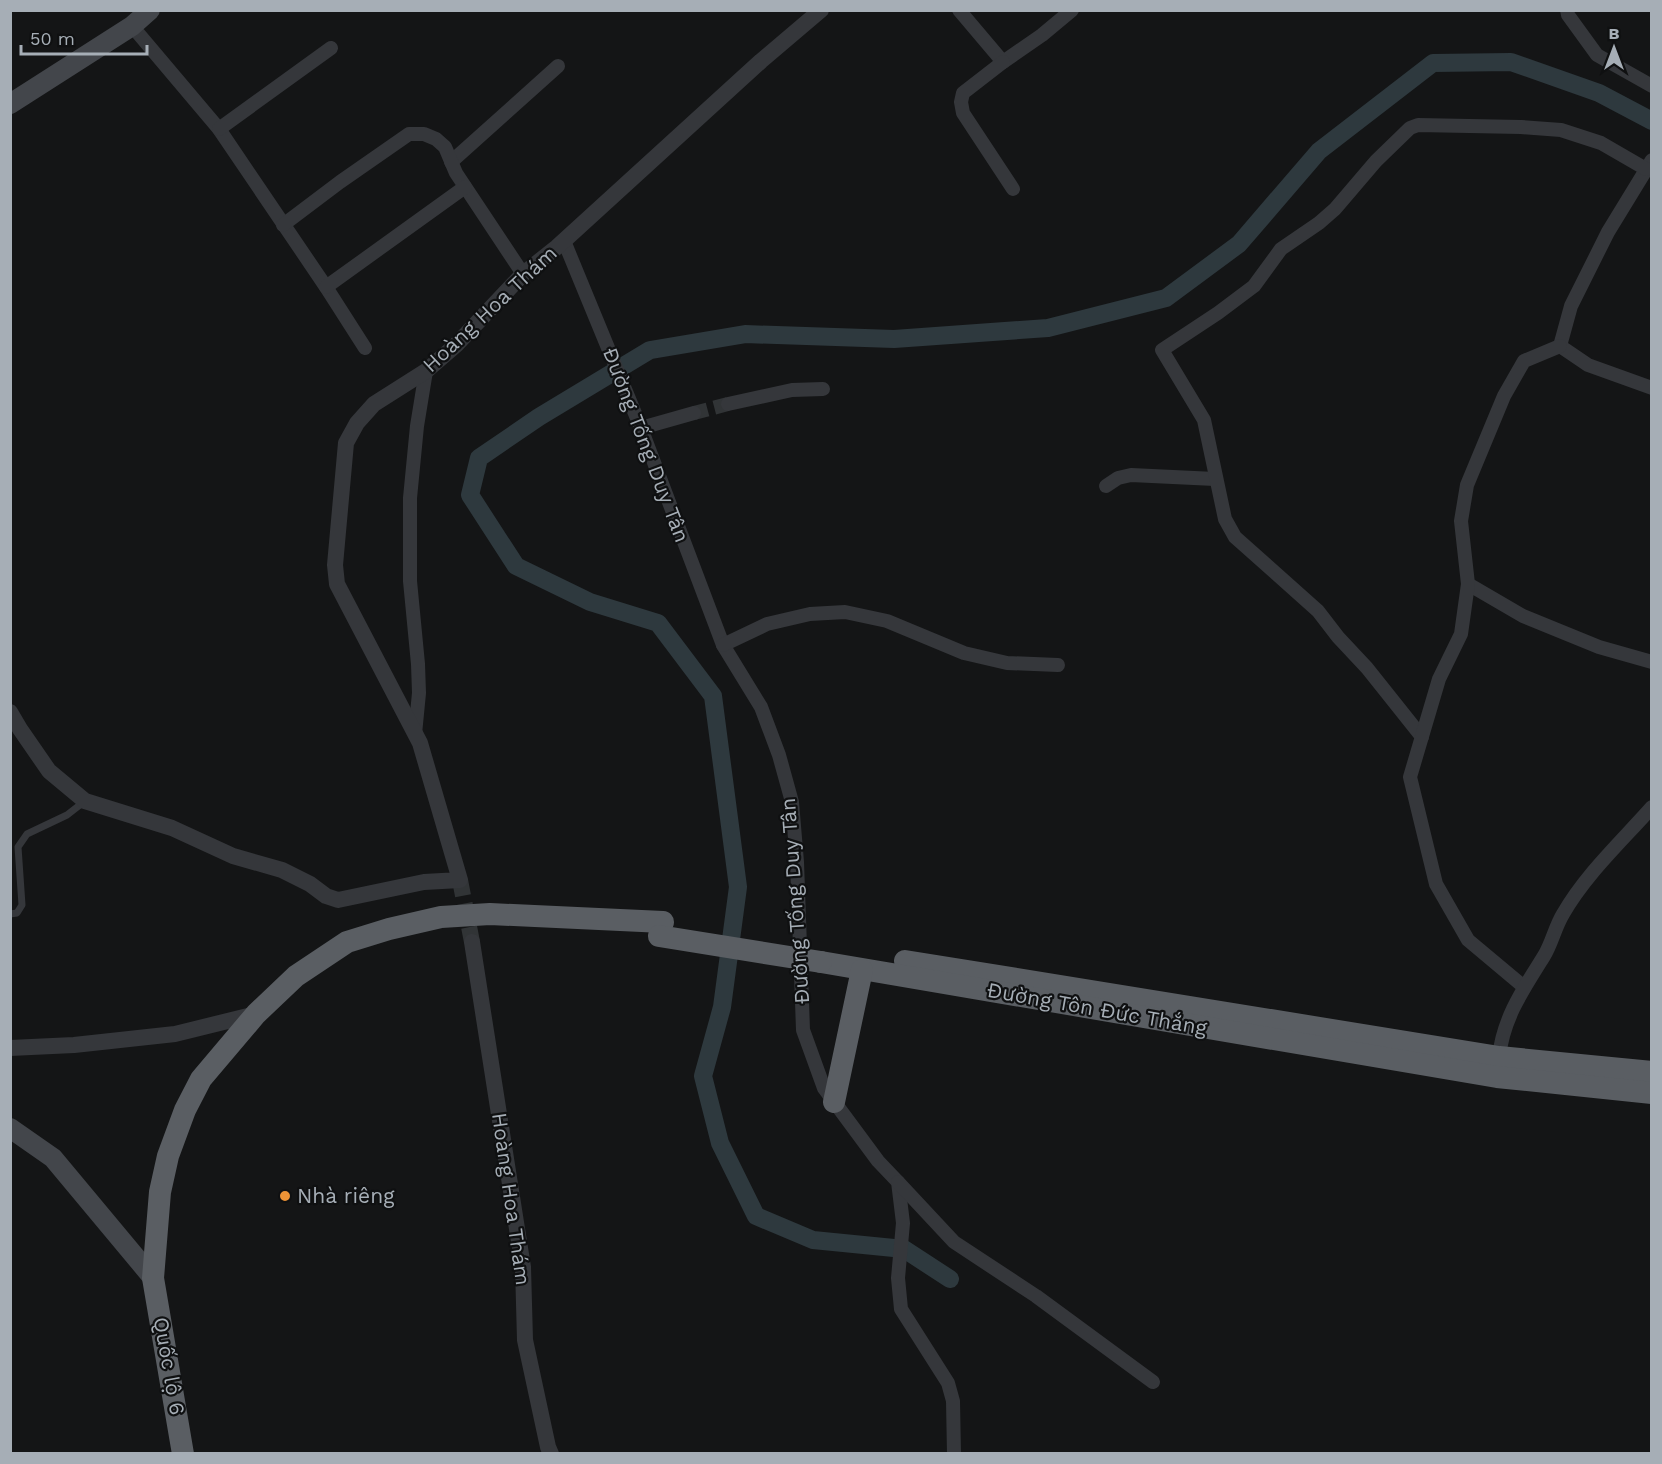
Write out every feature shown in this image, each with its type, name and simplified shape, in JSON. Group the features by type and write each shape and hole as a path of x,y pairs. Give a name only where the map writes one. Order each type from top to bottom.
{"highway":[{"name":"Đường Tôn Đức Thắng","path":"153,1278 160,1192 168,1156 184,1110 201,1079 256,1014 296,976 347,942 389,929 441,918 490,914 545,916 661,929 1499,1056 1652,1072"},
{"name":"Đường Tôn Đức Thắng","path":"821,955 862,970 1497,1077 1652,1093"},
{"path":"834,1102 862,970"},
{"name":"Quốc lộ 6","path":"153,1278 183,1454"}],"main road":[{"path":"10,104 140,16"},
{"path":"10,1128 53,1158 153,1278"}],"street":[{"name":"Hoàng Hoa Thám","path":"86,801 172,828 233,856 282,870 310,884 326,896 338,900 424,882 460,880 420,743 338,584 335,565 346,443 357,423 374,405 426,371 456,345 523,274 821,10"},
{"path":"959,10 1003,62"},
{"path":"1013,189 963,113 961,102 963,93 1072,10"},
{"path":"1567,10 1568,15 1597,56 1652,86"},
{"path":"140,16 219,129 365,348"},
{"path":"219,129 331,48"},
{"path":"451,162 558,66"},
{"path":"1422,737 1318,610 1235,537 1225,519 1204,420 1162,350 1254,286 1281,249 1335,209 1376,161 1410,128 1418,125 1561,130 1600,143 1649,164 1608,232 1571,306 1560,346"},
{"path":"283,225 409,134 424,134 436,139 445,147 465,187 523,274"},
{"path":"326,287 465,187"},
{"name":"Đường Tống Duy Tân","path":"564,240 641,428 723,645 761,707 779,755 792,802 803,1030 824,1088 878,1161 954,1242 1036,1296 1153,1382"},
{"path":"1560,346 1588,365 1652,388"},
{"path":"1524,987 1468,940 1436,884 1410,777 1439,679 1461,633 1468,584 1461,520 1467,485 1500,406 1524,361 1560,346"},
{"path":"415,734 419,674 411,581 410,498 417,426 426,371"},
{"path":"728,404 792,390 823,389"},
{"path":"641,428 694,413"},
{"path":"1106,486 1118,478 1131,475 1215,478"},
{"path":"1468,584 1523,616 1599,647 1652,662"},
{"path":"723,645 767,624 810,614 845,612 887,621 964,653 1007,663 1058,666"},
{"path":"10,712 49,771 86,801"},
{"path":"1499,1056 1507,1021 1524,987 1546,953 1562,915 1590,874 1652,807"},
{"name":"Hoàng Hoa Thám","path":"472,942 523,1267 525,1341 551,1454"},
{"path":"10,1048 74,1045 175,1034 256,1014"},
{"path":"898,1182 903,1223 898,1278 901,1309 948,1383 953,1401 954,1453"}],"lane":[{"path":"10,914 17,913 22,905 18,847 27,834 67,815 86,801"}],"waterway":[{"path":"950,1279 904,1249 813,1240 756,1216 720,1143 703,1076 722,1007 738,887 713,696 658,623 590,602 516,566 470,495 479,458 539,417 650,350 745,334 894,339 1048,328 1166,298 1239,244 1319,151 1433,63 1511,62 1599,93 1652,121"}],"tunnel":[{"path":"694,413 728,404"},
{"path":"460,880 472,942"}],"place":[{"name":"Nhà riêng","path":"285,1196"}]}
